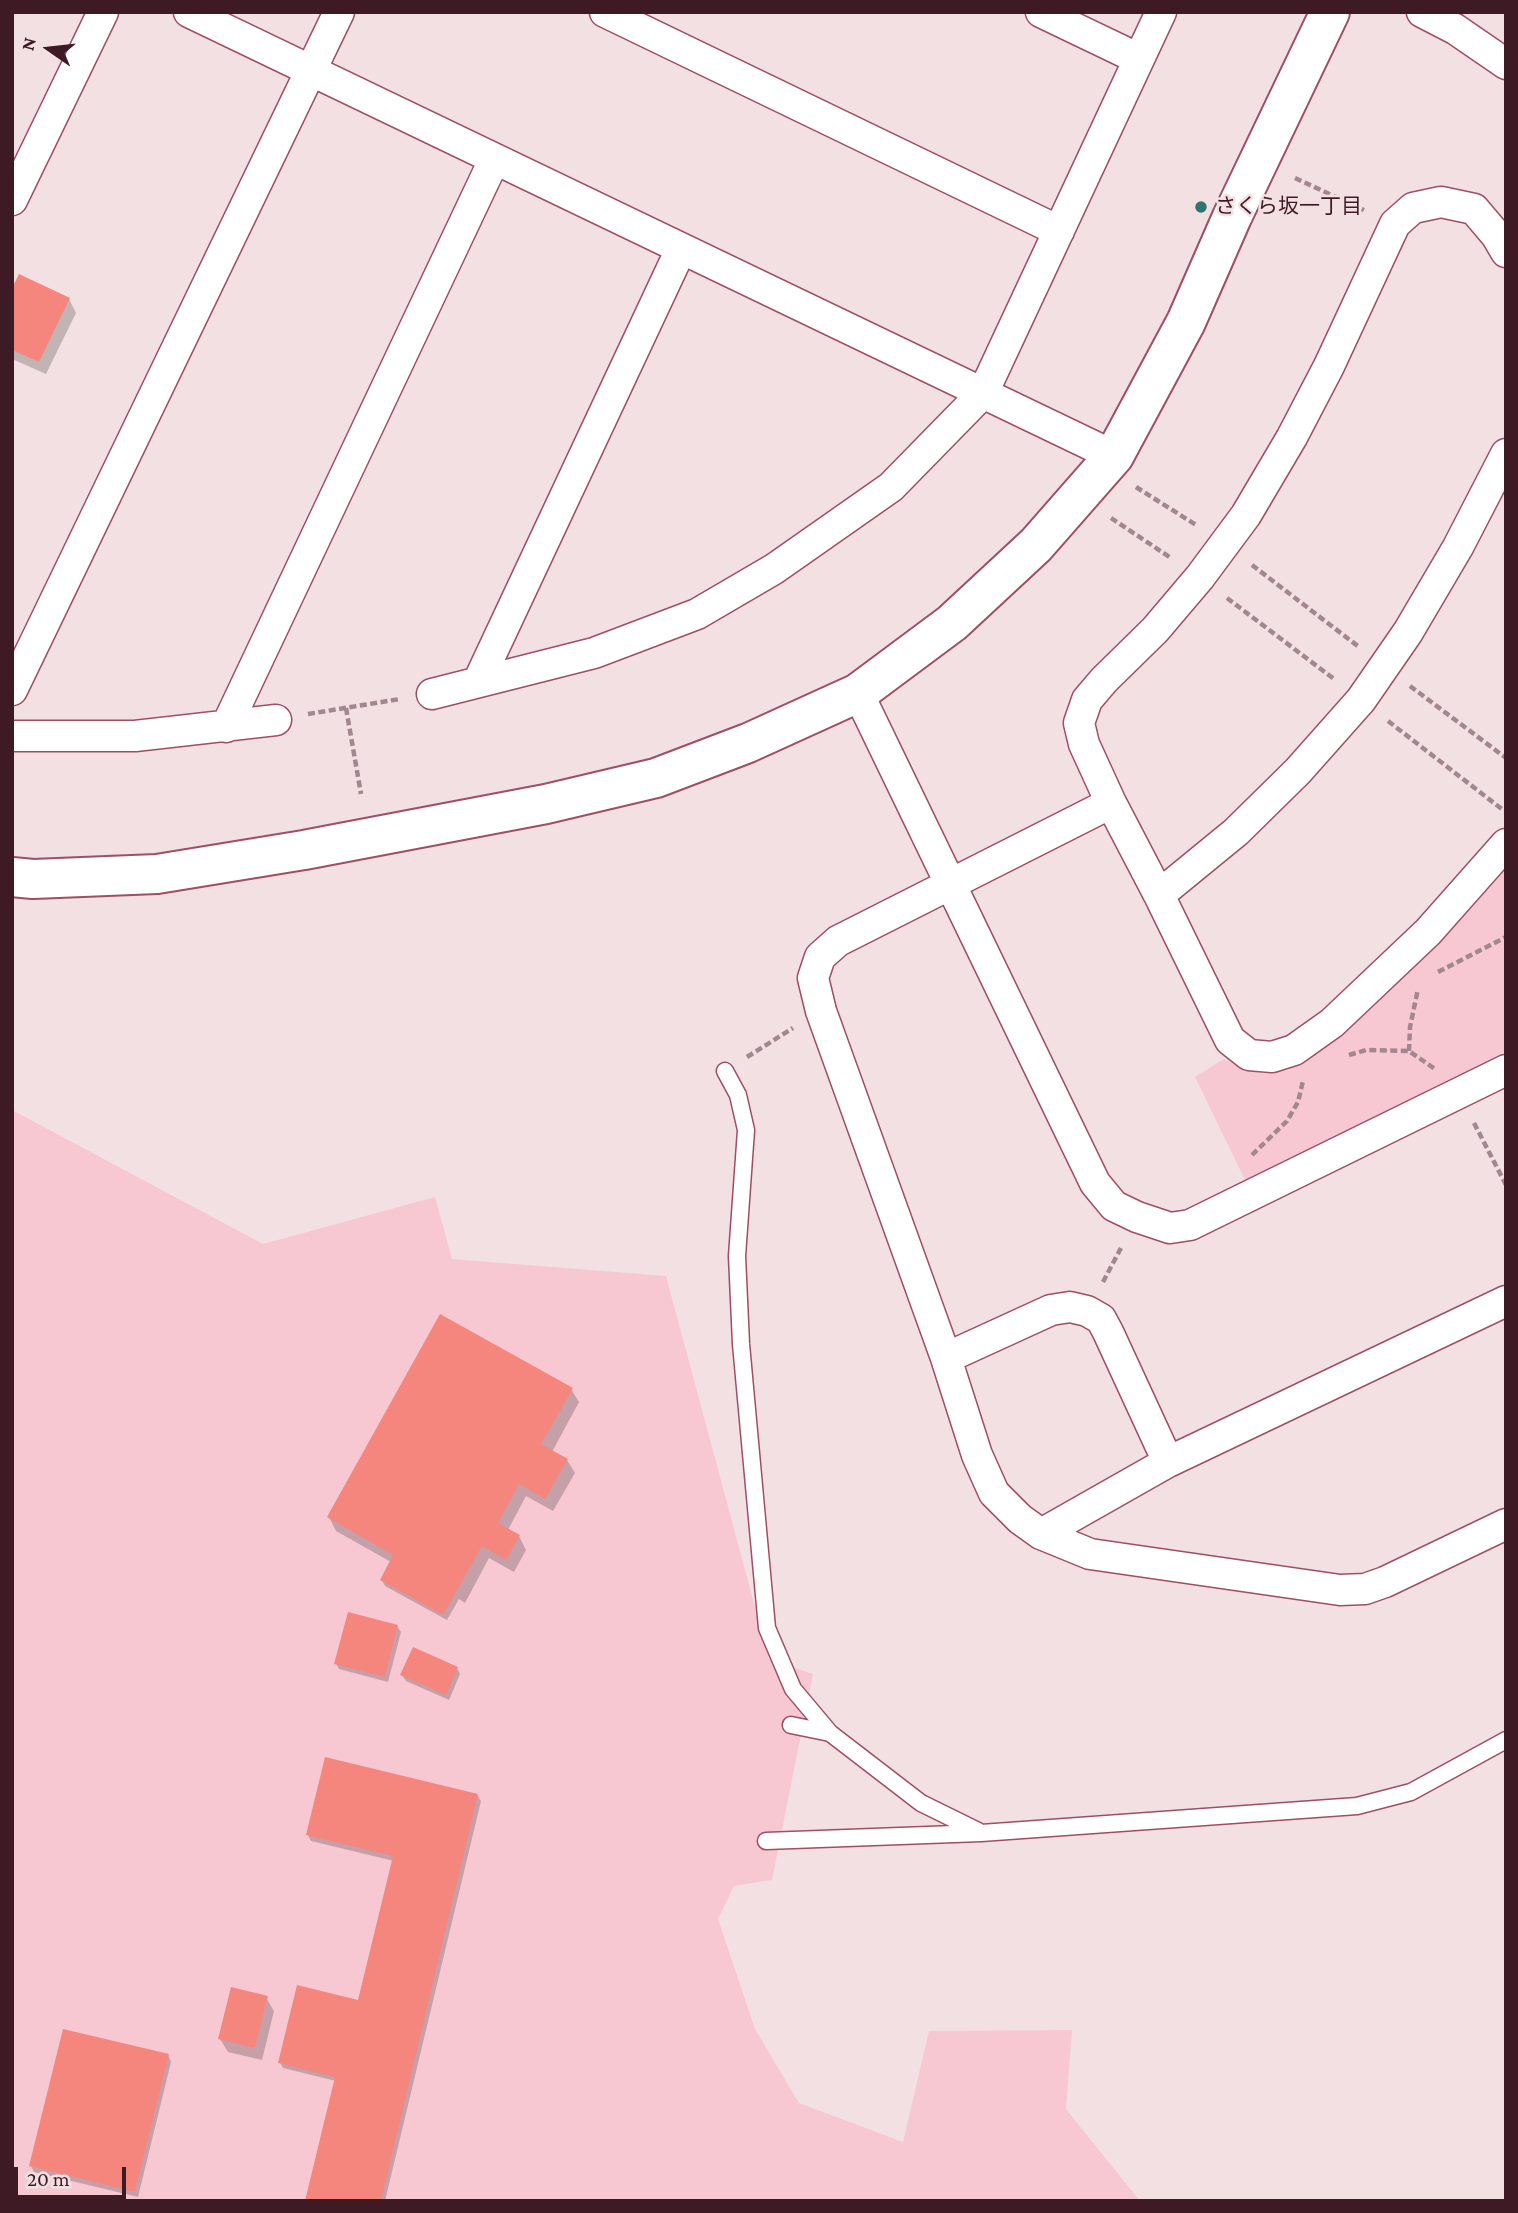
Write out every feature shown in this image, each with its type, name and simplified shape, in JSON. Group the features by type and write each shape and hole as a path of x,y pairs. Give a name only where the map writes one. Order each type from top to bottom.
{"street":[{"path":"12,200 103,12"},
{"path":"190,12 310,72 983,393 1124,471"},
{"path":"12,690 339,12"},
{"path":"605,12 1059,231"},
{"path":"1041,12 1139,59"},
{"path":"432,694 594,653 697,614 774,569 891,486 983,393 1161,12"},
{"path":"12,877 33,879 157,874 304,850 546,804 656,778 748,743 858,693 952,623 1124,471 1233,217 1330,12"},
{"path":"1422,12 1455,29 1506,64"},
{"path":"226,727 494,160"},
{"path":"1506,252 1496,235 1474,209 1441,202 1413,208 1395,224 1329,366 1292,437 1246,515 1200,577 1155,630 1087,700 1079,723 1084,744 1111,803 1230,1040 1249,1055 1272,1057 1294,1050 1332,1023 1428,932 1506,844"},
{"path":"478,682 681,249"},
{"path":"1159,895 1245,823 1298,771 1361,700 1408,632 1458,547 1506,454"},
{"path":"858,693 1095,1183 1114,1206 1170,1228 1190,1225 1506,1070"},
{"path":"12,736 135,736 276,720"},
{"path":"1111,803 838,941 820,957 813,978 821,1011 946,1358 977,1455 994,1493 1020,1519 1041,1534 1090,1554 1340,1590 1365,1589 1385,1582 1506,1524"},
{"path":"1041,1534 1168,1462 1506,1301"},
{"path":"946,1358 1051,1310 1070,1307 1087,1311 1101,1320 1108,1332 1168,1462"}],"lane":[{"path":"725,1071 738,1095 746,1130 737,1256 740,1344 767,1628 793,1689 830,1733 921,1804 981,1833"},
{"path":"791,1725 830,1733"},
{"path":"766,1841 981,1833 1357,1806 1411,1792 1506,1740"}],"path":[{"path":"1295,178 1395,224"},
{"path":"1124,471 1225,544 1506,758"},
{"path":"1111,518 1200,577 1506,811"},
{"path":"276,720 432,694"},
{"path":"346,708 362,794"},
{"path":"1433,975 1506,937"},
{"path":"1409,1051 1413,1007 1418,989 1426,982"},
{"path":"725,1071 821,1011"},
{"path":"1259,1191 1244,1161 1287,1121 1298,1102 1304,1082 1294,1050"},
{"path":"1343,1057 1366,1050 1409,1051 1443,1075 1459,1093 1506,1185"},
{"path":"1304,1082 1311,1079"},
{"path":"1087,1311 1137,1217"}],"shaded area":[{"path":"1506,863 1506,1051 1245,1180 1195,1077 1224,1059 1243,1069 1266,1074 1288,1070 1336,1040 1435,945"},
{"path":"12,1110 263,1244 435,1197 452,1259 666,1276 769,1659 813,1674 772,1880 734,1886 718,1919 755,2029 799,2103 903,2142 929,2031 1072,2030 1066,2109 1140,2201 12,2201"}],"building":[{"path":"19,274 70,298 39,362 12,350 12,288"},
{"path":"440,1314 573,1388 541,1444 568,1459 545,1499 519,1484 498,1523 520,1535 506,1560 482,1546 443,1615 380,1580 393,1555 327,1517"},
{"path":"348,1612 398,1625 385,1677 334,1664"},
{"path":"413,1647 458,1667 446,1695 400,1675"},
{"path":"325,1757 478,1794 381,2201 305,2201 335,2077 278,2063 297,1985 358,2000 393,1856 306,1835"},
{"path":"231,1987 268,1996 255,2048 218,2039"},
{"path":"63,2029 169,2054 135,2192 29,2166"}],"place":[{"name":"さくら坂一丁目","path":"1201,207"}]}
